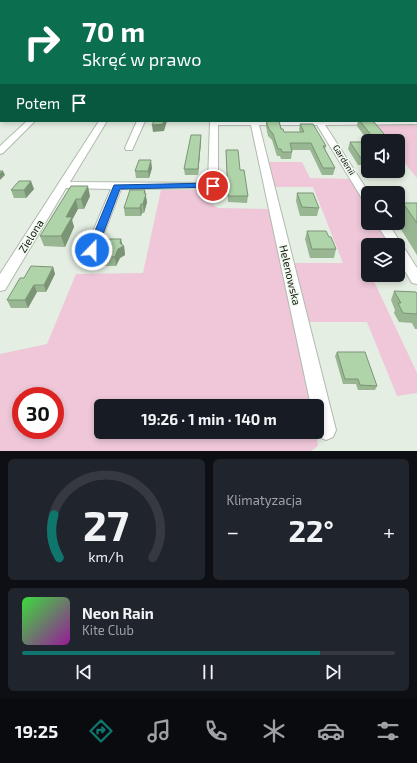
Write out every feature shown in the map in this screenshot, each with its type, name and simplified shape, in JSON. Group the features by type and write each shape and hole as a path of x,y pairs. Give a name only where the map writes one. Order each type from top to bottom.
{"street":[{"path":"0,152 31,122"},
{"name":"Zielona","path":"0,286 102,122"},
{"path":"129,148 141,122"},
{"path":"63,186 213,186 214,122 417,122"},
{"name":"Helenowska","path":"254,122 326,430"},
{"name":"Gardenii","path":"320,122 361,189"},
{"path":"87,262 117,186"},
{"path":"405,259 417,279"}],"shaded area":[{"path":"370,123 417,123 417,178 405,163 405,134 379,134"},
{"path":"269,162 302,162 310,178 351,179 361,196 361,230 381,230 386,238 361,238 361,282 374,282 417,373 417,393 397,396 367,322 308,322 293,263 343,263 313,187 275,187"},
{"path":"161,190 199,190 209,194 210,203 218,208 270,209 309,399 94,399 94,439 317,439 318,446 311,451 0,451 0,354 47,344 76,274 143,273"}],"building":[{"path":"154,122 164,122 163,124 152,125"},
{"path":"266,122 279,122 281,129 283,129 284,132 304,132 300,124 313,124 326,146 323,146 335,168 323,168 311,143 290,143 292,152 282,152 281,149 278,149 273,134"},
{"path":"361,122 374,122 384,134 370,134"},
{"path":"191,135 201,135 198,169 184,169"},
{"path":"350,142 361,142 360,157"},
{"path":"226,150 238,150 240,170 244,170 248,196 228,196"},
{"path":"139,160 151,160 148,171 135,171"},
{"path":"19,181 31,181 24,190 11,190"},
{"path":"71,186 88,186 81,199 76,199 66,217 72,217 61,236 40,236"},
{"path":"130,190 145,190 144,193 146,194 140,208 124,208"},
{"path":"297,193 313,193 319,208 302,207"},
{"path":"405,203 417,203 417,223 405,206"},
{"path":"307,231 326,231 329,237 331,237 336,249 312,249"},
{"path":"106,239 121,239 120,243 124,246 118,249 115,257 100,257"},
{"path":"31,266 53,267 44,285 34,285 25,300 7,300 20,278 24,278"},
{"path":"394,291 416,292 417,314 403,313 398,303 401,303"},
{"path":"337,352 365,352 377,386 360,385 358,379 345,379"}],"route":[{"path":"92,250 117,186 213,186"}]}
